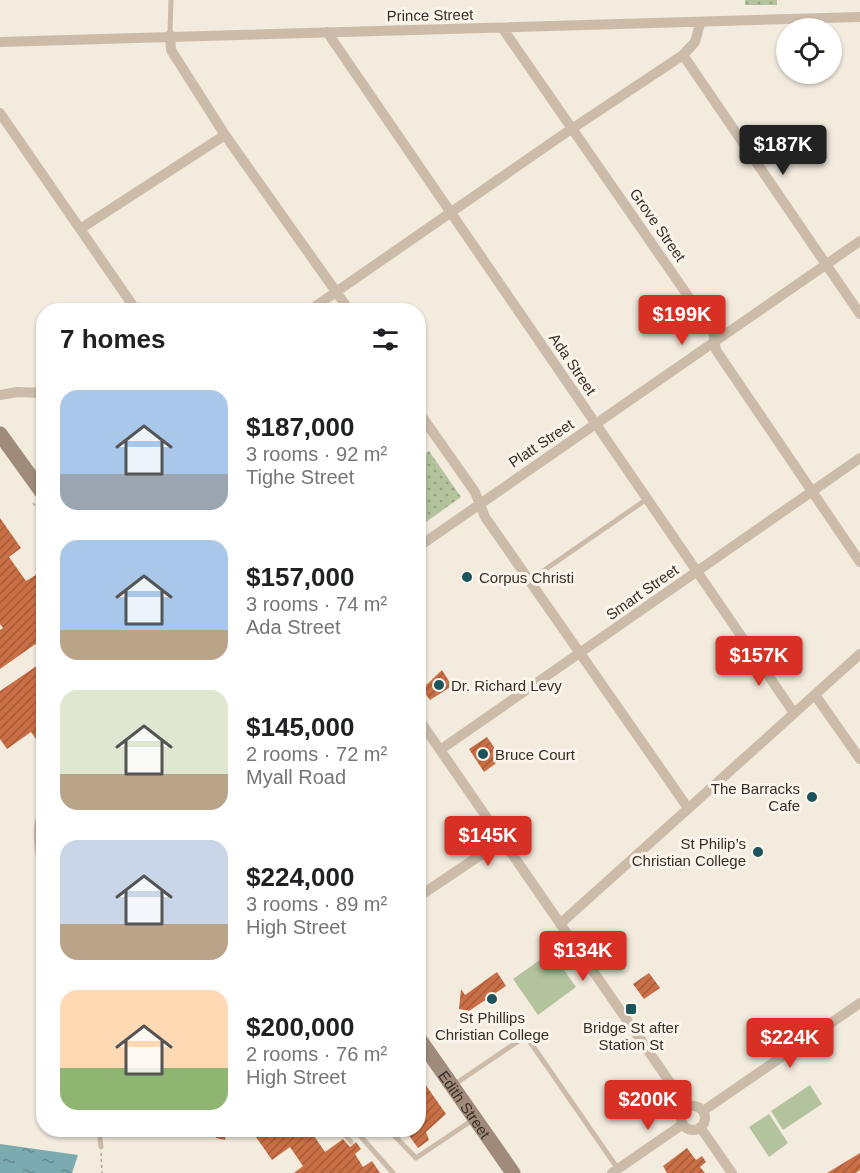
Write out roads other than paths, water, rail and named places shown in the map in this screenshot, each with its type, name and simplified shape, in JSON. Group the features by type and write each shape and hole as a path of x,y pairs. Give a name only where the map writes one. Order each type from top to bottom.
{"main road":[{"path":"0,434 36,484"},
{"name":"Edith Street","path":"426,1049 513,1173"}],"street":[{"name":"Prince Street","path":"0,42 170,35 700,24 860,17"},
{"path":"320,303 572,128 682,55 696,42 700,24"},
{"name":"Grove Street","path":"504,29 713,332 716,350 860,562"},
{"name":"Ada Street","path":"327,32 794,713"},
{"path":"170,35 171,50 225,135 344,303"},
{"path":"682,55 860,314"},
{"path":"0,113 131,303"},
{"path":"80,229 225,135"},
{"name":"Platt Street","path":"426,541 860,241"},
{"path":"0,388 36,393"},
{"path":"0,395 17,392"},
{"path":"426,422 475,492 485,517 688,808"},
{"name":"Smart Street","path":"440,750 860,458"},
{"path":"560,924 860,654"},
{"path":"815,694 860,759"},
{"path":"426,730 687,1107"},
{"path":"426,892 502,840"},
{"path":"703,1111 860,1003"},
{"path":"696,1106 703,1111 705,1120 700,1127 691,1130 683,1124 681,1115 687,1107 696,1106"},
{"path":"615,1171 683,1124"},
{"path":"700,1127 732,1173"}],"lane":[{"path":"170,35 171,0"},
{"path":"529,580 647,499"},
{"path":"452,1086 526,1036 615,1171"},
{"path":"396,1137 416,1158 475,1119"},
{"path":"100,1137 101,1147"},
{"path":"347,1137 351,1142"},
{"path":"361,1137 393,1173"}],"water":[{"path":"0,1144 78,1155 72,1173 0,1173"}],"place":[{"name":"Corpus Christi","path":"467,577"},
{"name":"Dr. Richard Levy","path":"439,685"},
{"name":"Bruce Court","path":"483,754"},
{"name":"The Barracks Cafe","path":"812,797"},
{"name":"St Philip’s Christian College","path":"758,852"},
{"name":"St Phillips Christian College","path":"492,999"},
{"name":"Bridge St after Station St","path":"631,1009"}]}
